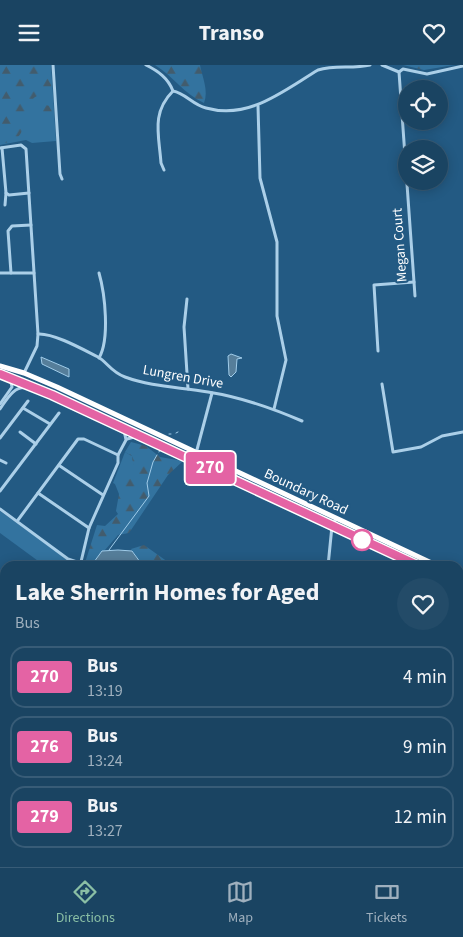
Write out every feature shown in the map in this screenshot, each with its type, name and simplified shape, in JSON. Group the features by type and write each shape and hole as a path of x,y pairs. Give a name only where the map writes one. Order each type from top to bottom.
{"highway":[{"name":"Boundary Road","path":"0,366 24,373 427,561"},
{"name":"Boundary Road","path":"0,374 52,395 408,561"}],"street":[{"path":"53,65 62,179"},
{"path":"146,65 162,75 173,91"},
{"path":"173,91 178,92 197,106 233,111 258,106 325,67 360,68 370,65"},
{"path":"382,65 399,72 403,69 427,74 463,66"},
{"name":"Megan Court","path":"399,72 415,296"},
{"path":"164,169 161,163 158,117 161,104 173,91"},
{"path":"258,106 260,178 277,242 277,316 286,361 274,409"},
{"path":"5,205 6,193 1,148 24,146 26,149 38,333 37,346 24,373"},
{"path":"6,193 9,195 29,193"},
{"path":"11,273 8,231 12,226 31,225"},
{"path":"0,273 34,273"},
{"path":"99,273 106,340 99,358"},
{"path":"378,351 374,285 414,282"},
{"path":"187,299 184,327 188,389"},
{"name":"Lungren Drive","path":"38,333 48,334 99,358 107,367 125,377 170,387 212,393 274,409 302,421"},
{"path":"0,403 12,387 9,377"},
{"path":"382,384 393,452 421,447 442,436 463,432"},
{"path":"0,409 11,393 20,388 26,387 52,395"},
{"path":"194,461 212,393"},
{"path":"0,438 28,401"},
{"path":"23,408 50,424"},
{"path":"0,489 58,413"},
{"path":"123,428 126,440"},
{"path":"20,432 36,444"},
{"path":"81,561 89,528 118,463 118,455 126,440 134,437 182,455"},
{"path":"18,520 81,438 118,455"},
{"path":"0,460 6,463"},
{"path":"60,466 103,495"},
{"path":"38,493 89,528"},
{"path":"0,509 18,520 72,561"},
{"path":"328,561 332,526 336,518"}],"green space":[{"path":"0,65 51,65 56,141 32,143 26,140 0,145"},
{"path":"0,65 50,65 52,99 48,95 41,95 34,97 32,101 34,107 52,106 54,127 46,122 43,113 29,111 25,116 22,130 17,138 0,144"},
{"path":"155,65 200,65 205,89 204,103 190,95"},
{"path":"403,65 454,65 424,70"},
{"path":"131,442 146,446 160,457 183,461 168,475 129,533 118,535 95,561 86,561 97,525 105,526 118,514 116,511 119,494 115,484 118,475 119,483 124,485 128,473 134,470 132,456 125,452"},
{"path":"125,452 132,456 135,470 123,488 113,483"},
{"path":"0,511 70,561 38,561 0,533"},
{"path":"144,545 167,561 139,561 131,549"}],"shaded area":[{"path":"231,354 242,358 237,359 236,372 231,377 229,375 228,356"},
{"path":"41,357 69,369 69,377 42,364"},
{"path":"102,551 132,551 139,561 95,561"}],"waterway":[{"path":"109,550 149,496 147,483 157,455"}],"bus line":[{"name":"270","path":"0,374 26,383 408,561"}]}
